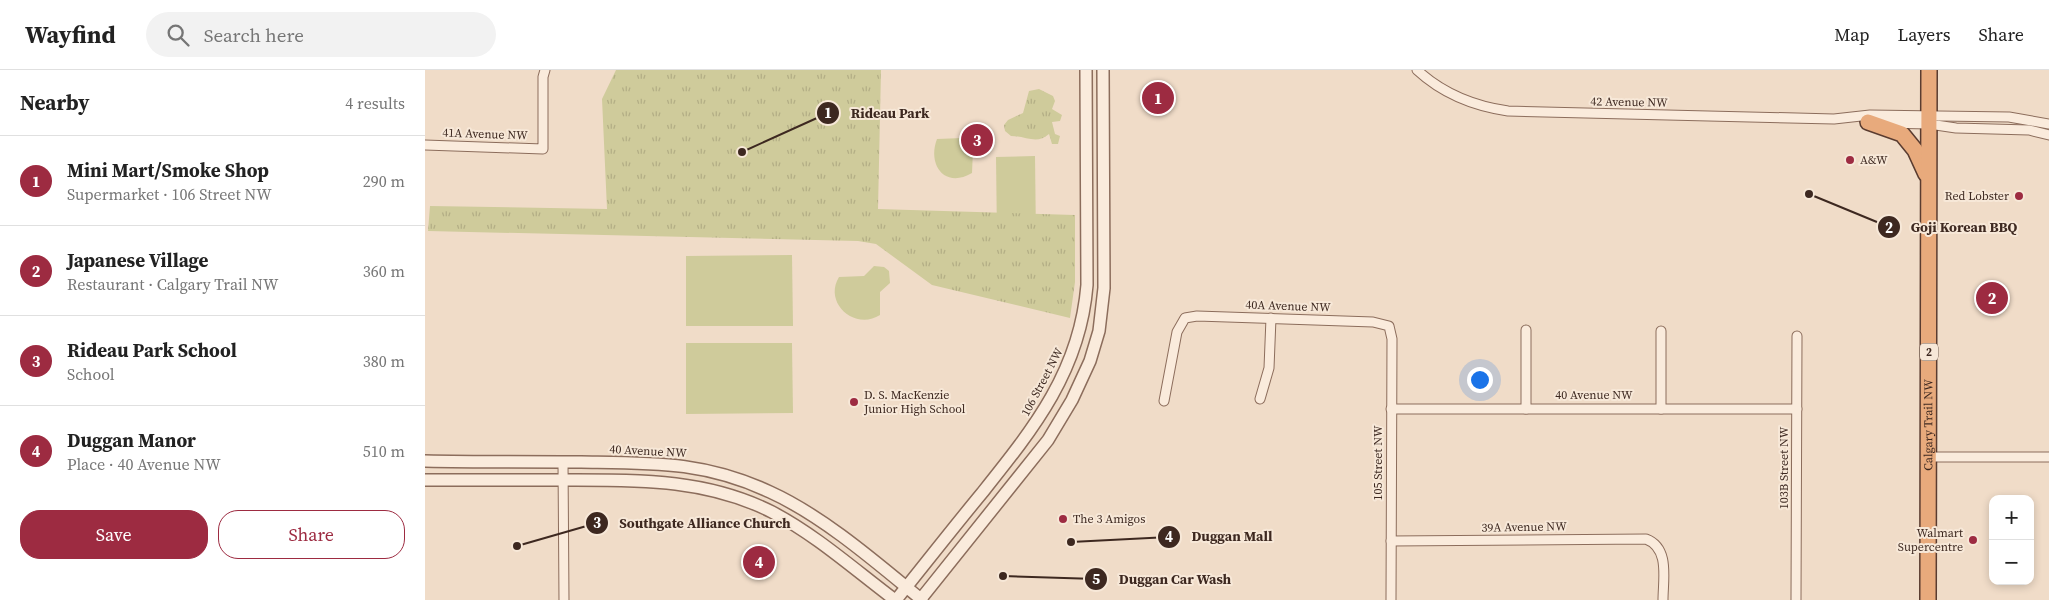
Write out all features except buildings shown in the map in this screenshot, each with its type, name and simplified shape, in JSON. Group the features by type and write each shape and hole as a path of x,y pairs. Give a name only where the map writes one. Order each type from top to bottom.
{"highway":[{"name":"Calgary Trail NW","path":"1928,600 1929,70"},
{"path":"1868,122 1892,129 1906,138 1915,150 1929,179"}],"street":[{"name":"41A Avenue NW","path":"425,144 543,150 543,77 545,70"},
{"name":"106 Street NW","path":"896,600 1031,431 1055,392 1075,351 1084,313 1087,286 1086,70"},
{"path":"921,600 1048,440 1076,394 1090,361 1099,331 1105,288 1103,70"},
{"name":"42 Avenue NW","path":"1417,70 1466,102 1508,111 1850,118 1869,116 1929,120 1956,128 2029,130 2049,135"},
{"name":"42 Avenue NW","path":"1850,118 1868,122 2014,117 2049,124"},
{"name":"40A Avenue NW","path":"1164,401 1177,332 1185,318 1197,316 1271,318 1373,322 1389,326"},
{"path":"1260,399 1269,368 1271,318"},
{"name":"105 Street NW","path":"1389,326 1392,339 1391,600"},
{"path":"1526,330 1526,409"},
{"path":"1661,331 1661,409"},
{"name":"103B Street NW","path":"1796,600 1797,336"},
{"name":"40 Avenue NW","path":"1391,409 1797,409"},
{"path":"1928,457 2049,457"},
{"name":"40 Avenue NW","path":"425,461 669,464 709,470 739,479 771,492 799,508 832,530 921,600"},
{"path":"563,462 564,600"},
{"path":"425,480 664,481 700,486 729,494 784,519 896,600"},
{"name":"39A Avenue NW","path":"1391,541 1646,539 1657,545 1663,556 1663,600"}],"green space":[{"path":"616,70 881,70 878,209 1075,215 1075,282 1070,318 932,285 876,244 858,241 428,231 430,206 607,209 602,99"},
{"path":"1039,89 1053,96 1055,101 1052,109 1062,115 1060,121 1052,122 1055,134 1060,136 1058,144 1052,144 1049,134 1040,139 1031,139 1011,136 1005,131 1004,125 1008,120 1023,113 1029,91"},
{"path":"969,130 980,132 982,143 973,150 972,173 954,178 946,176 941,172 934,158 937,139 962,138"},
{"path":"1035,156 1036,239 997,239 996,157"},
{"path":"792,255 793,326 686,326 686,256"},
{"path":"874,266 884,267 889,271 890,283 880,292 880,315 870,319 852,317 838,305 835,296 835,287 839,277 864,276"},
{"path":"686,343 792,343 793,413 686,414"}],"place":[{"name":"Mini Mart/Smoke Shop","path":"1158,98"},
{"name":"Rideau Park School","path":"977,140"},
{"name":"Rideau Park","path":"742,152"},
{"name":"A&W","path":"1850,160"},
{"name":"Goji Korean BBQ","path":"1809,194"},
{"name":"Red Lobster","path":"2019,196"},
{"name":"Japanese Village","path":"1992,298"},
{"name":"D. S. MacKenzie Junior High School","path":"854,402"},
{"name":"The 3 Amigos","path":"1063,519"},
{"name":"Walmart Supercentre","path":"1973,540"},
{"name":"Duggan Mall","path":"1071,542"},
{"name":"Southgate Alliance Church","path":"517,546"},
{"name":"Duggan Manor","path":"759,562"},
{"name":"Duggan Car Wash","path":"1003,576"}]}
